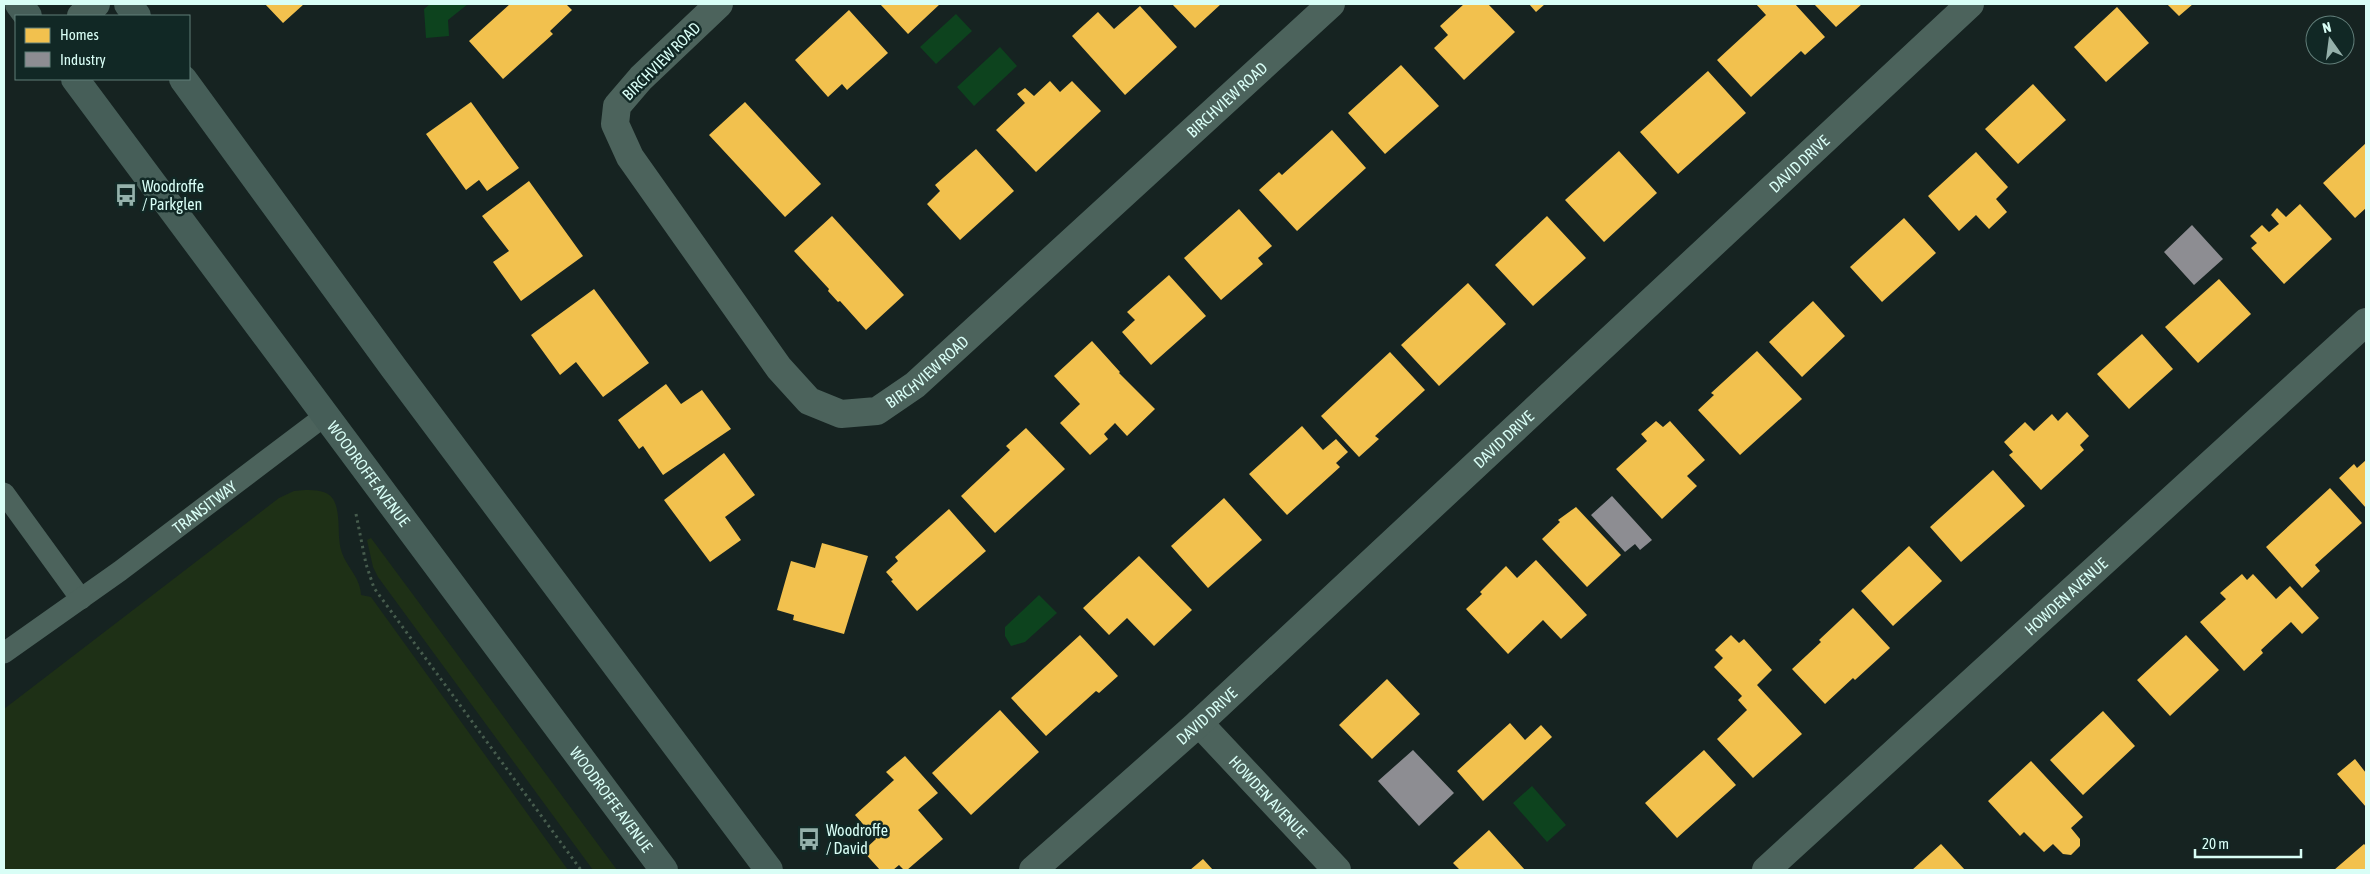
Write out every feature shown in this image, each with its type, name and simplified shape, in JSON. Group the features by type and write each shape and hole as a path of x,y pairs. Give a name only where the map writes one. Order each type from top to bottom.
{"main road":[{"path":"19,4 27,15"},
{"path":"128,4 136,15"},
{"name":"WOODROFFE AVENUE","path":"76,80 664,870"},
{"path":"183,80 405,383 769,870"}],"street":[{"path":"82,15 96,4"},
{"name":"BIRCHVIEW ROAD","path":"719,4 641,78 617,106 615,124 621,141 630,157 779,368 809,401 841,414 877,411 915,385 1331,4"},
{"name":"DAVID DRIVE","path":"1032,870 1199,724 1970,4"},
{"name":"HOWDEN AVENUE","path":"1766,870 2366,322"},
{"name":"HOWDEN AVENUE","path":"1199,724 1337,870"}],"lane":[{"name":"TRANSITWAY","path":"4,653 81,599 326,415"},
{"path":"4,493 81,599"}],"path":[{"path":"356,509 366,564 374,588 581,870"}],"shaded area":[{"path":"430,4 468,4 448,20 449,36 426,38 424,9"},
{"path":"956,14 972,31 936,64 920,47"},
{"path":"1000,47 1017,66 974,106 957,87"},
{"path":"294,491 324,492 333,499 338,518 340,547 359,584 361,595 371,597 568,870 4,870 4,709 279,498"},
{"path":"371,538 617,870 593,870 378,577 373,567 367,540"},
{"path":"1039,595 1057,613 1025,642 1011,646 1005,636 1005,627"},
{"path":"1532,786 1566,825 1547,842 1513,803"}],"building: Homes":[{"path":"265,4 304,4 283,23"},
{"path":"510,4 566,4 572,10 550,31 553,34 503,79 469,41"},
{"path":"880,4 940,4 908,34"},
{"path":"1172,4 1221,4 1195,28"},
{"path":"1464,4 1488,4 1515,32 1464,80 1434,48 1448,35 1440,26"},
{"path":"1529,4 1545,4 1536,12"},
{"path":"1756,4 1795,4 1825,37 1805,55 1801,51 1751,97 1717,60 1766,15"},
{"path":"1814,4 1862,4 1836,27"},
{"path":"2167,4 2193,4 2179,16"},
{"path":"1140,6 1177,47 1125,95 1072,36 1098,12 1114,29"},
{"path":"2117,7 2149,43 2106,82 2074,47"},
{"path":"849,10 888,53 847,90 842,84 828,97 795,60"},
{"path":"1401,65 1439,106 1385,154 1348,113"},
{"path":"1708,71 1746,113 1678,174 1640,132"},
{"path":"1050,81 1060,92 1072,81 1101,111 1036,172 996,130 1025,103 1017,94 1025,88 1034,96"},
{"path":"2033,84 2066,120 2018,164 1985,129"},
{"path":"471,102 519,168 487,191 479,180 466,190 426,134"},
{"path":"745,102 821,184 785,217 709,135"},
{"path":"1332,130 1366,168 1297,231 1259,190 1279,172 1282,175"},
{"path":"2366,143 2366,208 2355,218 2323,183"},
{"path":"976,149 1014,191 960,240 927,204 940,191 935,185"},
{"path":"1619,151 1657,193 1604,242 1565,200"},
{"path":"1976,152 2008,187 1996,199 2007,212 1989,229 1976,215 1959,231 1928,196"},
{"path":"529,181 583,256 521,301 493,262 509,251 482,216"},
{"path":"2300,204 2332,239 2284,284 2251,248 2257,243 2250,236 2262,225 2269,232 2279,224 2271,215 2277,208 2286,217"},
{"path":"1239,209 1272,246 1258,258 1263,264 1221,300 1184,258"},
{"path":"832,216 904,295 866,330 840,301 838,302 828,291 829,289 794,251"},
{"path":"1547,216 1586,258 1533,306 1495,265"},
{"path":"1904,218 1936,253 1882,302 1850,267"},
{"path":"1169,275 1206,316 1151,365 1122,332 1135,320 1127,312"},
{"path":"2219,279 2251,314 2198,363 2165,327"},
{"path":"1468,283 1506,324 1439,386 1401,345"},
{"path":"594,289 649,363 603,397 576,362 560,375 531,335"},
{"path":"1813,301 1845,336 1802,377 1769,342"},
{"path":"2142,334 2173,369 2129,409 2097,374"},
{"path":"1092,341 1119,373 1155,409 1127,436 1115,423 1104,434 1108,439 1090,455 1060,423 1080,404 1054,376"},
{"path":"1757,351 1802,399 1740,455 1698,410 1714,395 1711,393"},
{"path":"1390,352 1425,390 1375,436 1379,439 1359,457 1321,416"},
{"path":"666,384 681,404 702,390 731,429 663,475 643,446 639,449 618,420"},
{"path":"2067,412 2089,436 2080,445 2084,450 2041,490 2009,455 2013,452 2004,442 2025,422 2034,431 2052,414 2058,421"},
{"path":"1656,421 1663,427 1670,421 1705,460 1687,476 1697,486 1662,519 1616,469 1647,441 1641,434"},
{"path":"1302,426 1323,450 1336,439 1348,452 1336,463 1340,467 1287,515 1249,474"},
{"path":"1026,428 1065,469 995,533 961,496 1010,450 1006,446"},
{"path":"724,453 755,495 725,517 741,540 710,562 664,500"},
{"path":"2366,460 2366,508 2339,478 2354,464 2357,468"},
{"path":"1993,470 2025,506 1961,562 1930,527"},
{"path":"2330,488 2362,523 2315,565 2320,571 2302,588 2266,547"},
{"path":"1224,498 1262,540 1208,588 1171,546"},
{"path":"1576,507 1621,555 1587,587 1542,539 1560,522 1558,520"},
{"path":"949,509 986,551 917,611 891,581 893,580 886,572 898,561 895,557"},
{"path":"822,543 868,556 844,634 793,620 794,615 777,610 791,561 815,568"},
{"path":"1909,546 1942,581 1893,626 1861,591"},
{"path":"1139,556 1192,610 1154,646 1127,618 1109,635 1083,608"},
{"path":"1536,560 1587,615 1561,639 1543,620 1508,654 1466,609 1506,566 1517,578"},
{"path":"2242,574 2247,580 2253,574 2276,599 2290,586 2319,618 2302,634 2291,622 2261,650 2263,653 2244,671 2200,622 2226,599 2220,593"},
{"path":"1853,608 1890,648 1825,704 1792,669"},
{"path":"1080,635 1118,676 1099,693 1096,691 1046,736 1011,698"},
{"path":"1731,635 1739,643 1744,639 1772,670 1757,685 1802,734 1753,778 1717,739 1747,710 1738,700 1742,696 1714,667 1723,658 1715,650"},
{"path":"2186,635 2219,670 2170,716 2137,680"},
{"path":"1387,679 1420,714 1372,759 1339,725"},
{"path":"1000,710 1039,752 971,815 932,773"},
{"path":"2103,711 2135,746 2083,795 2050,760"},
{"path":"1510,723 1525,740 1541,725 1552,737 1483,801 1457,771"},
{"path":"1704,750 1736,785 1677,838 1645,803"},
{"path":"905,756 938,793 918,810 943,839 907,870 904,870 899,865 893,870 880,870 863,851 876,839 855,815 894,780 886,772"},
{"path":"2355,759 2366,773 2366,807 2337,774"},
{"path":"2031,761 2083,817 2071,828 2080,839 2080,846 2071,855 2063,854 2053,844 2044,852 2024,832 2020,836 1988,801"},
{"path":"1489,830 1525,870 1460,870 1453,863"},
{"path":"1941,844 1965,870 1912,870"},
{"path":"2364,844 2366,846 2366,870 2334,870"},
{"path":"1203,859 1213,870 1190,870"}],"building: Industry":[{"path":"2192,225 2223,259 2194,285 2164,252"},
{"path":"1612,496 1652,540 1640,550 1635,544 1625,552 1591,515"},
{"path":"1413,750 1454,793 1419,826 1378,781"}],"place":[{"name":"Woodroffe / Parkglen","path":"126,195"},
{"name":"Woodroffe / David","path":"809,839"}]}
